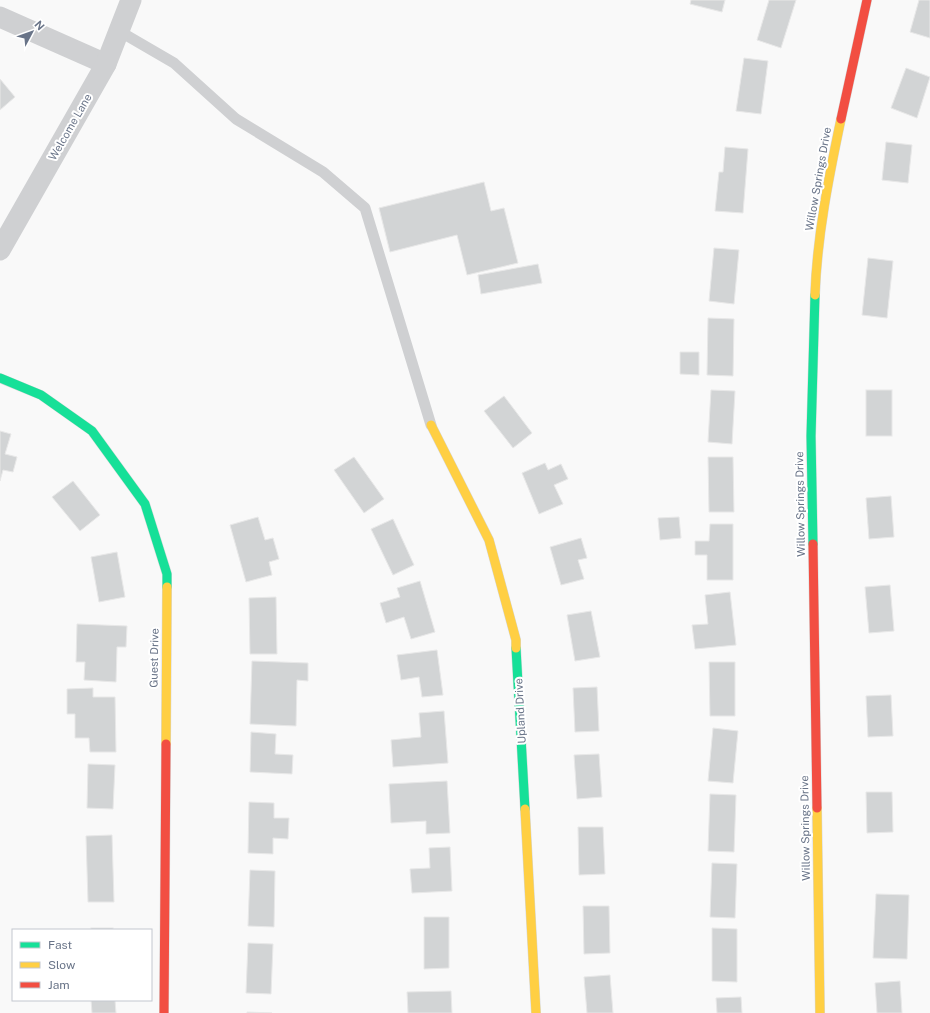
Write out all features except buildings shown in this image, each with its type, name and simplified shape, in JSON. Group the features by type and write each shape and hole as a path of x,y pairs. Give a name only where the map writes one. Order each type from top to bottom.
{"street":[{"name":"Welcome Lane","path":"0,250 106,64 131,0"},
{"name":"Willow Springs Drive","path":"820,1013 811,436 816,272 832,160 867,0"},
{"path":"0,17 106,64"},
{"name":"Guest Drive","path":"0,378 41,395 92,431 145,504 167,574 164,1013"},
{"name":"Upland Drive","path":"431,425 489,540 516,640 536,1013"}],"lane":[{"path":"119,31 174,62 236,119 323,172 365,208 384,277 431,425"},
{"path":"152,985 164,985"}],"traffic: fast":[{"path":"813,544 811,436 815,295"},
{"path":"0,378 41,395 92,431 145,504 167,574 167,587"},
{"path":"516,648 525,809"}],"traffic: slow":[{"path":"815,295 821,228 841,119"},
{"path":"431,425 489,540 516,640 516,648"},
{"path":"166,744 167,587"},
{"path":"817,808 820,1013"},
{"path":"525,809 536,1013"}],"traffic: jam":[{"path":"841,119 867,0"},
{"path":"813,544 817,808"},
{"path":"164,1013 166,744"}]}
